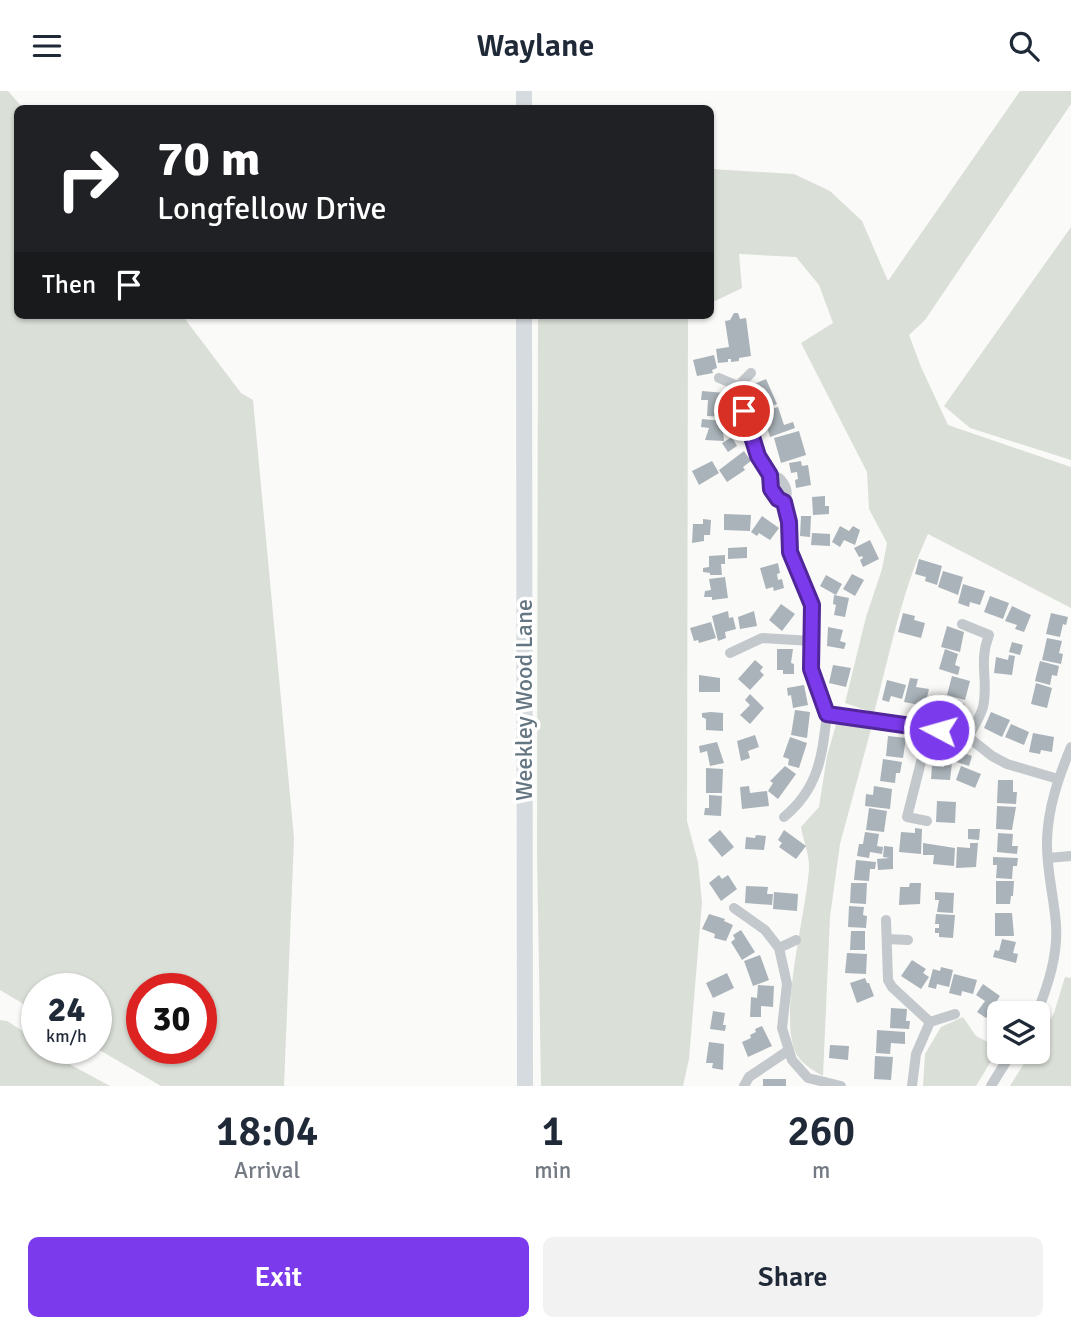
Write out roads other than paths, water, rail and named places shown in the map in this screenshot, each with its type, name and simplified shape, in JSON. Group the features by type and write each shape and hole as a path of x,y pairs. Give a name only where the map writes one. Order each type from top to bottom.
{"main road":[{"name":"Weekley Wood Lane","path":"524,319 525,1086"}],"street":[{"path":"738,386 751,373"},
{"path":"719,378 738,386"},
{"path":"738,386 750,436 758,456 770,475 776,475 784,484 787,493 784,502 789,522 790,552 812,605 811,669 827,714 816,773 807,794 784,817"},
{"path":"962,624 989,635 982,659 985,675 982,708 968,737"},
{"path":"730,653 762,638 812,641"},
{"path":"827,714 923,730 955,731 1007,764 1058,779"},
{"path":"923,730 922,758 906,817 926,821"},
{"path":"1041,1001 1053,968 1056,934 1048,858 1049,820 1058,779 1071,747"},
{"path":"1048,858 1071,856"},
{"path":"734,908 765,930 779,948 787,984 782,1028 792,1060 808,1078 841,1086"},
{"path":"886,920 888,979 892,987 930,1022"},
{"path":"887,939 908,940"},
{"path":"779,948 796,940"},
{"path":"912,1086 916,1054 930,1022 955,1014"},
{"path":"744,1086 749,1077 789,1050"},
{"path":"991,1086 1005,1064"}]}
